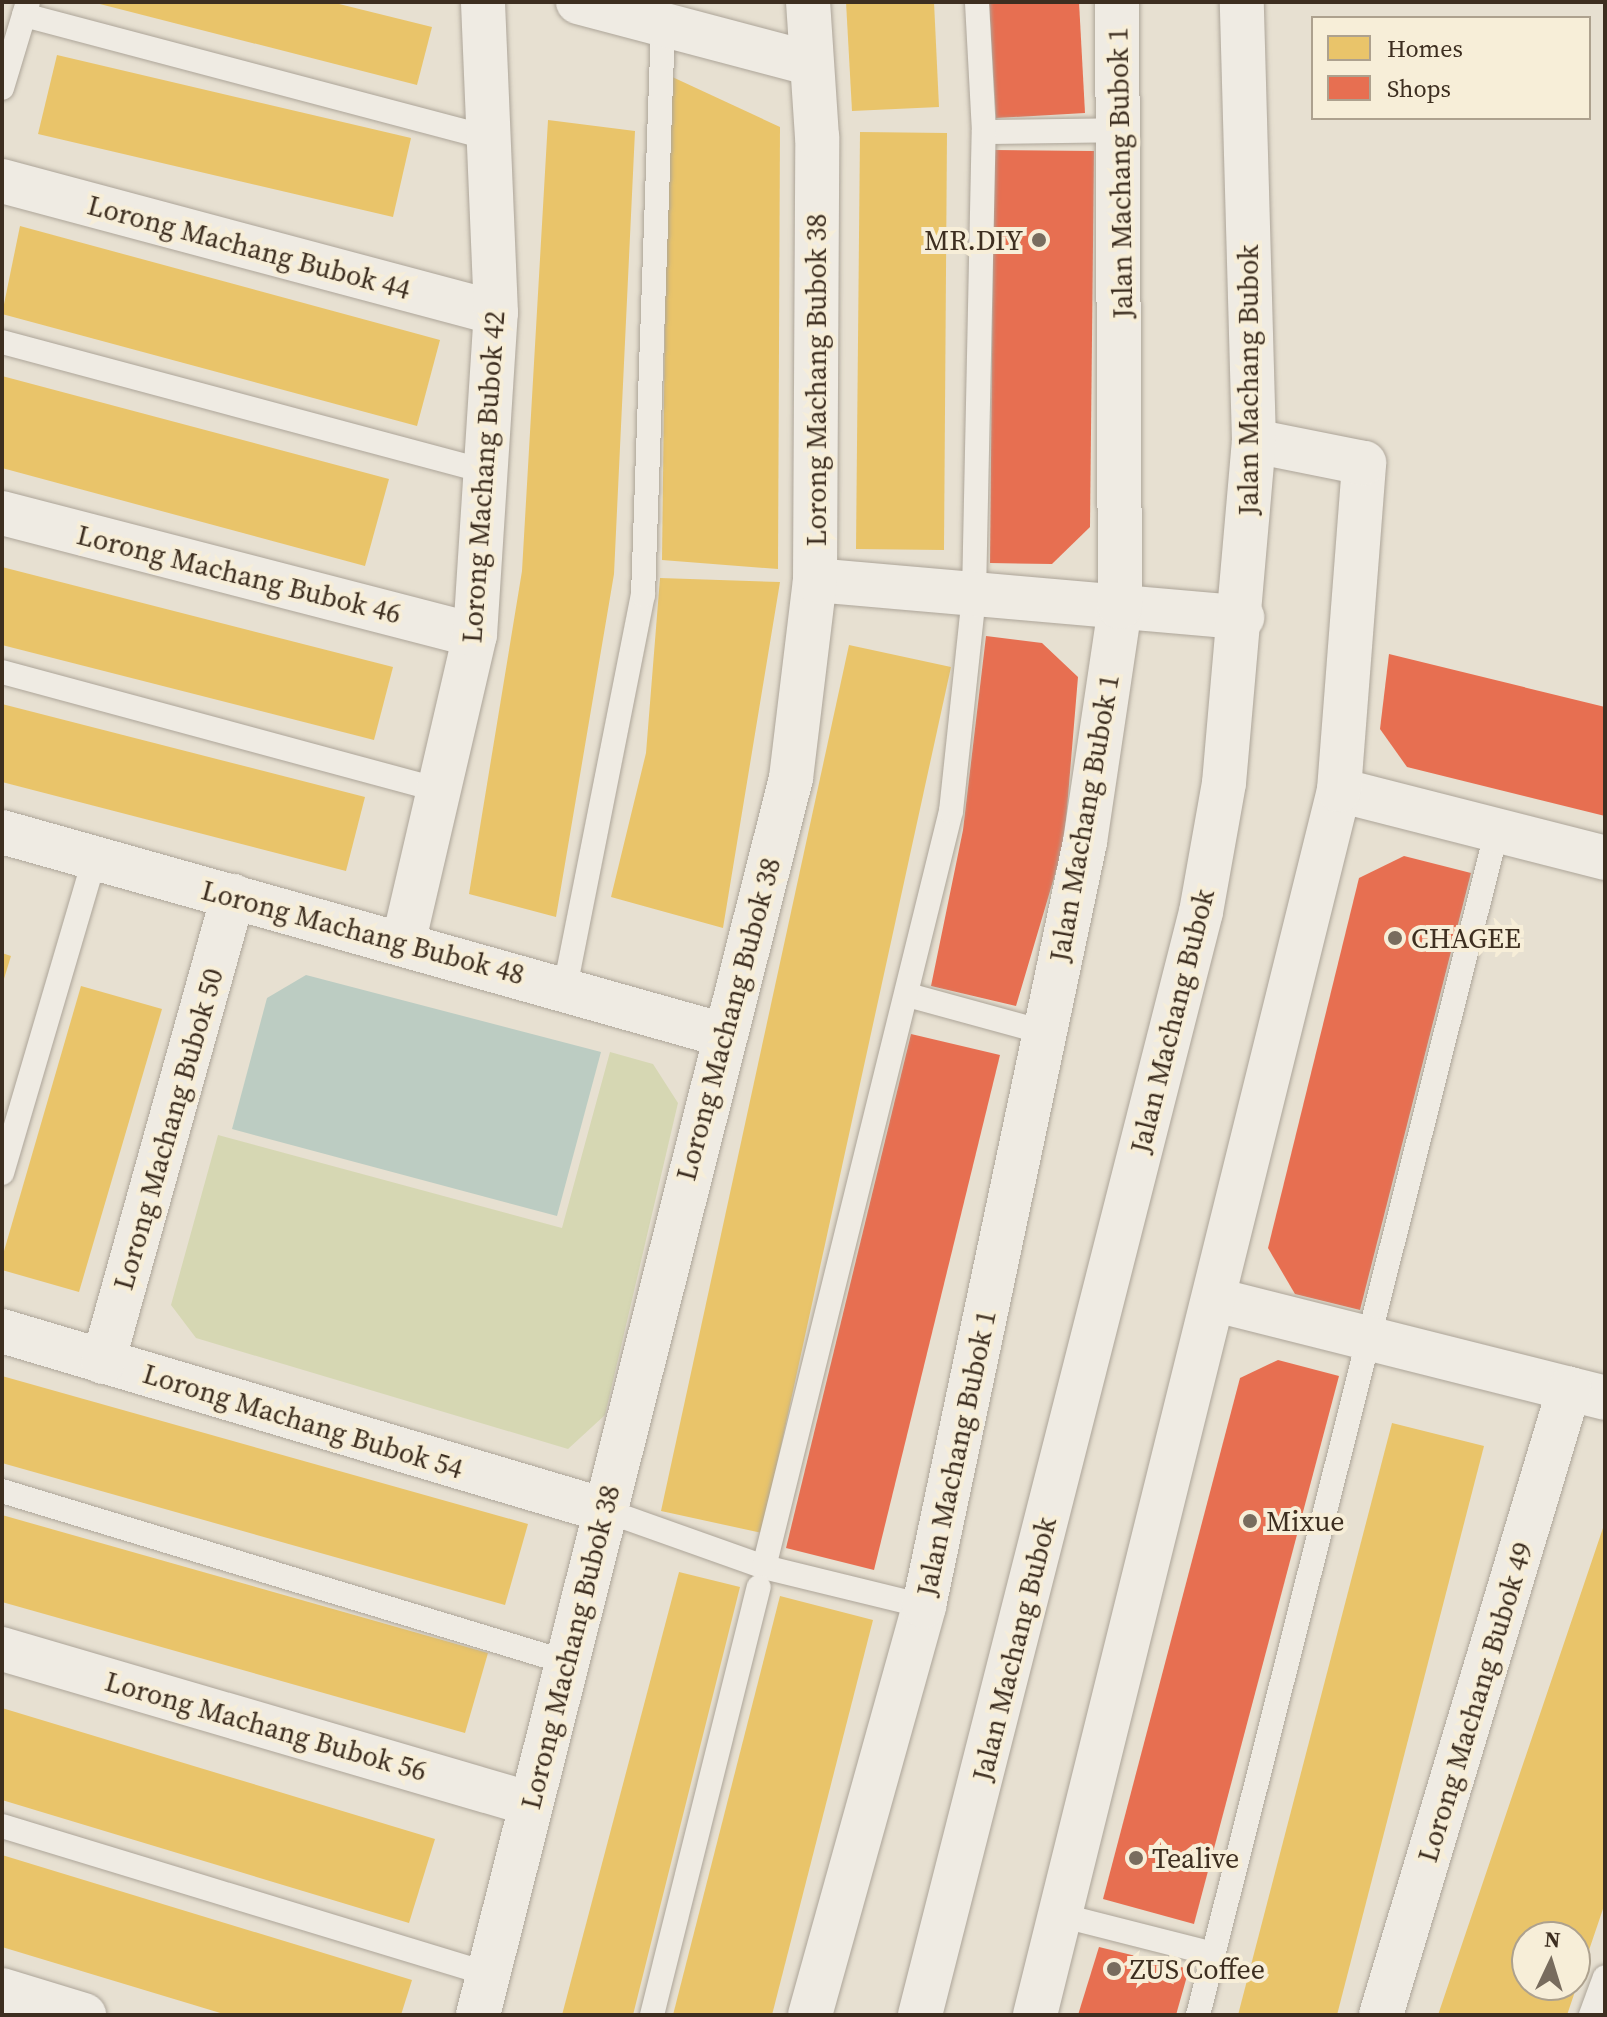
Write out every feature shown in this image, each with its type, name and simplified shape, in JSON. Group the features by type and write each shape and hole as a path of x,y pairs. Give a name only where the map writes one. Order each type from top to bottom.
{"street":[{"name":"Lorong Machang Bubok 42","path":"403,944 443,791 475,635 496,313 485,137 483,2"},
{"path":"578,2 809,63"},
{"name":"Lorong Machang Bubok 38","path":"483,1995 723,1035 791,778 815,580 817,137 809,63 808,2"},
{"name":"Jalan Machang Bubok 1","path":"810,2015 922,1614 1085,842 1120,607 1123,130 1117,2"},
{"name":"Jalan Machang Bubok","path":"920,2015 1201,912 1242,617 1254,441 1242,2"},
{"name":"Lorong Machang Bubok 44","path":"2,181 496,313"},
{"path":"1035,2015 1216,1300 1339,790 1364,463 1254,441"},
{"name":"Lorong Machang Bubok 46","path":"2,513 475,635"},
{"path":"815,580 1242,617"},
{"path":"1339,790 1605,858"},
{"name":"Lorong Machang Bubok 48","path":"2,832 565,988 723,1035"},
{"name":"Lorong Machang Bubok 50","path":"103,1362 233,896"},
{"path":"1216,1300 1587,1394"},
{"name":"Lorong Machang Bubok 54","path":"2,1331 604,1510"},
{"name":"Lorong Machang Bubok 49","path":"1381,2015 1587,1394"},
{"name":"Lorong Machang Bubok 56","path":"2,1649 531,1804"},
{"path":"2,1990 69,2013"}],"lane":[{"path":"652,2015 908,995 951,811 974,594 984,132 977,2"},
{"path":"2,88 26,8 485,137"},
{"path":"565,988 643,595 663,24"},
{"path":"984,132 1123,130"},
{"path":"2,342 488,472"},
{"path":"2,672 443,791"},
{"path":"1198,2015 1497,830"},
{"path":"2,1173 95,858"},
{"path":"908,995 1043,1032"},
{"path":"2,1491 566,1662"},
{"path":"604,1510 762,1577 922,1614"},
{"path":"2,1826 483,1995"},
{"path":"1060,1915 1213,1954"},
{"path":"1591,2015 1605,1977"}],"green space":[{"path":"610,1052 653,1064 678,1103 605,1415 568,1449 196,1338 171,1305 218,1135 562,1228"}],"shaded area":[{"path":"306,975 601,1052 557,1216 232,1129 267,998"}],"building: Homes":[{"path":"92,2 331,2 432,27 417,85"},
{"path":"846,2 934,2 939,107 852,111"},
{"path":"57,55 411,138 393,217 38,134"},
{"path":"668,75 780,127 778,569 662,560"},
{"path":"548,120 635,131 614,574 556,917 469,894 522,571"},
{"path":"860,132 947,133 944,550 856,549"},
{"path":"20,226 440,340 417,426 2,314"},
{"path":"2,376 389,479 365,566 2,468"},
{"path":"2,567 393,667 374,740 2,645"},
{"path":"660,578 780,582 723,928 611,897 646,753"},
{"path":"849,645 951,667 762,1533 661,1511"},
{"path":"2,704 365,797 346,871 2,782"},
{"path":"2,953 11,956 3,982 2,982"},
{"path":"81,986 162,1009 79,1292 2,1270 2,1258"},
{"path":"2,1376 528,1524 505,1605 2,1463"},
{"path":"1392,1423 1484,1446 1337,2015 1238,2015"},
{"path":"2,1515 488,1653 465,1733 2,1602"},
{"path":"1604,1525 1605,1903 1591,1944 1591,1921 1511,1921 1511,2001 1572,2001 1567,2015 1438,2015"},
{"path":"679,1572 740,1587 633,2015 562,2015"},
{"path":"780,1596 873,1620 772,2015 673,2015"},
{"path":"2,1708 435,1839 409,1923 2,1800"},
{"path":"2,1855 412,1980 401,2015 227,2015 2,1947"}],"building: Shops":[{"path":"989,2 1079,2 1085,113 996,118"},
{"path":"994,150 1094,151 1090,527 1052,564 990,563"},
{"path":"986,636 1042,643 1078,677 1064,844 1016,1006 931,986 963,830"},
{"path":"1389,654 1605,707 1605,816 1407,767 1380,729"},
{"path":"1404,856 1471,873 1360,1310 1295,1294 1268,1248 1359,878"},
{"path":"911,1034 1000,1055 874,1570 786,1548"},
{"path":"1278,1360 1339,1376 1194,1924 1103,1899 1240,1378"},
{"path":"1099,1947 1189,1969 1176,2015 1078,2015"}],"place":[{"name":"MR.DIY","path":"1039,240"},
{"name":"CHAGEE","path":"1395,938"},
{"name":"Mixue","path":"1250,1521"},
{"name":"Tealive","path":"1136,1858"},
{"name":"ZUS Coffee","path":"1114,1969"}]}
